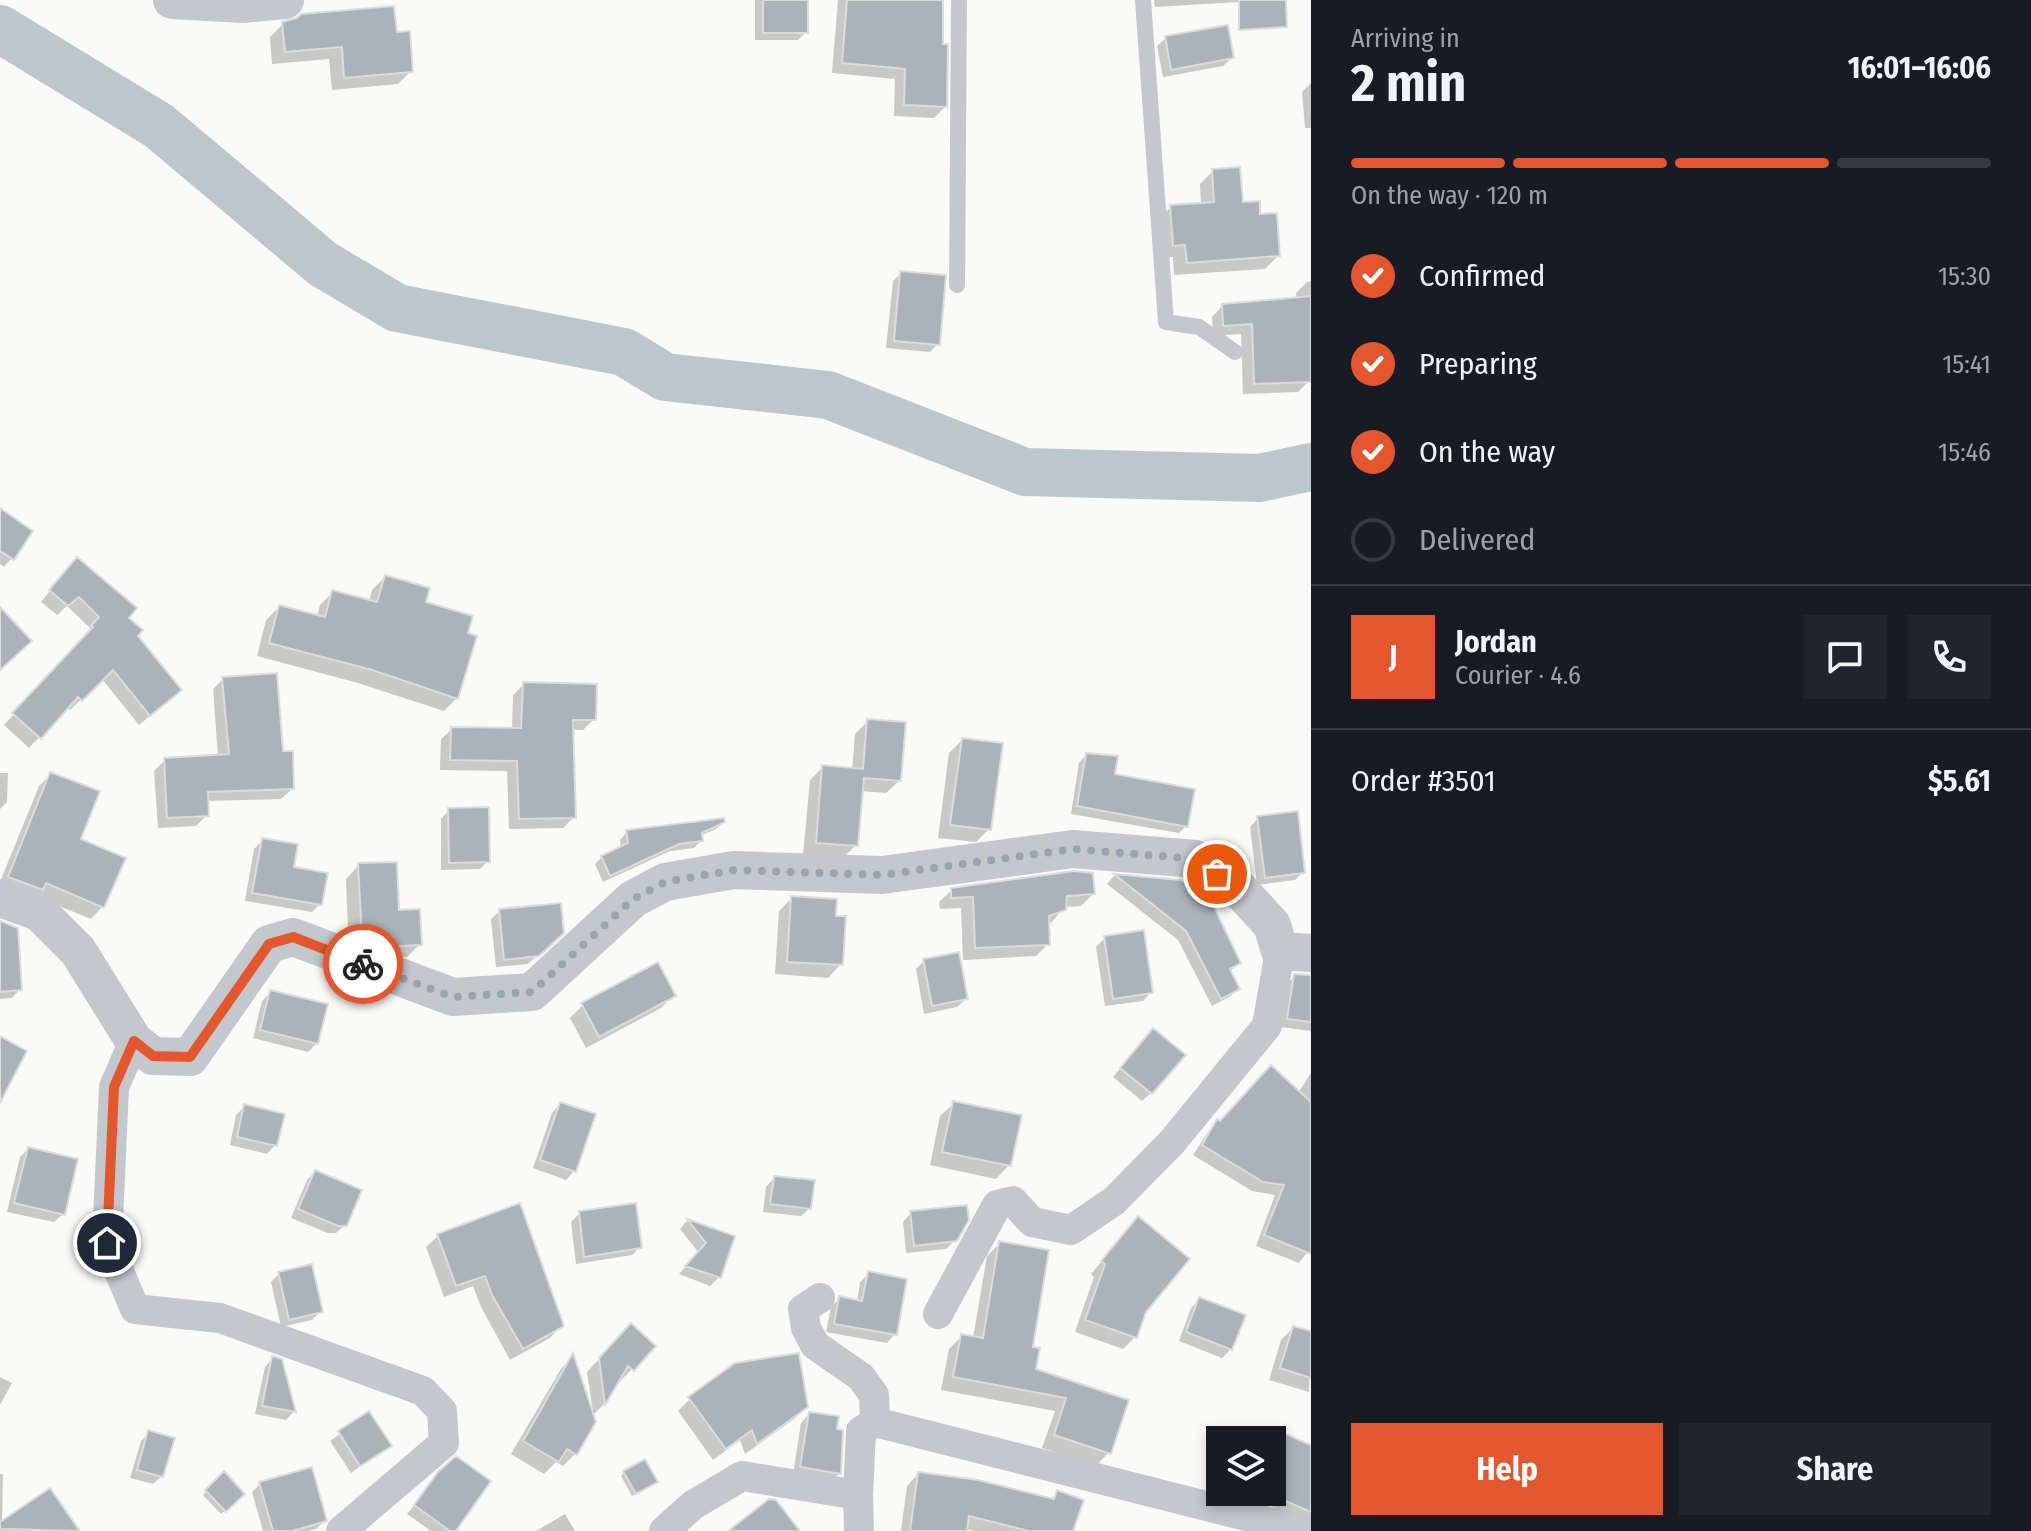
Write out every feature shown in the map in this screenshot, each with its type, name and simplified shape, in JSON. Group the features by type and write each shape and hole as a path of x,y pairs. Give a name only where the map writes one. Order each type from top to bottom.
{"street":[{"path":"172,0 243,4 285,0"},
{"path":"0,898 39,912 78,951 134,1041 153,1056 190,1057 269,944 293,937 453,997 532,992 633,899 665,882 734,870 882,875 1073,849 1196,859 1238,888 1296,952 1267,1026 1172,1142 1114,1201 1071,1230 1032,1222 1013,1201 997,1205 938,1314"},
{"path":"134,1041 114,1087 107,1243 135,1309 220,1318 423,1391 442,1411 444,1443 341,1531"},
{"path":"820,1298 803,1309 806,1328 815,1345 861,1377 874,1395 875,1422"},
{"path":"859,1531 861,1431 875,1422 1305,1531"},
{"path":"664,1531 693,1505 742,1476 858,1495"}],"lane":[{"path":"957,285 959,0"},
{"path":"1143,0 1166,322 1199,327 1235,352"}],"building":[{"path":"763,0 808,0 808,33 763,33"},
{"path":"847,0 943,0 943,44 948,44 947,107 904,105 905,69 842,63"},
{"path":"1239,0 1286,0 1287,27 1239,30"},
{"path":"394,6 397,32 410,31 413,72 344,78 342,47 285,52 282,22 301,14"},
{"path":"1228,25 1234,58 1171,70 1165,36"},
{"path":"1240,167 1243,202 1260,201 1260,214 1277,213 1280,256 1187,263 1185,245 1173,246 1170,205 1214,202 1212,169"},
{"path":"900,271 946,275 940,345 894,341"},
{"path":"1311,296 1311,382 1254,384 1252,324 1223,326 1222,304"},
{"path":"0,508 33,531 14,560 0,551"},
{"path":"77,557 137,608 129,618 143,630 138,636 182,690 150,716 113,670 82,701 78,697 41,739 12,713 99,617 79,597 68,606 49,590"},
{"path":"385,575 430,588 426,602 473,616 468,633 477,636 458,699 372,670 269,643 279,605 325,617 332,590 377,602"},
{"path":"0,607 32,641 0,670"},
{"path":"277,673 283,751 293,751 294,789 208,792 209,816 167,818 164,758 229,754 222,677"},
{"path":"523,682 597,684 596,720 573,720 576,818 519,819 517,761 450,760 451,727 521,728"},
{"path":"867,719 906,722 901,781 864,778 858,846 816,843 822,765 863,769"},
{"path":"962,738 1003,743 991,830 950,825"},
{"path":"1086,753 1118,756 1115,774 1195,789 1188,827 1077,806"},
{"path":"50,772 100,791 81,839 126,858 104,908 46,883 43,890 8,877"},
{"path":"489,807 490,862 449,863 448,808"},
{"path":"1298,811 1305,873 1265,878 1257,816"},
{"path":"724,818 725,822 702,833 703,841 679,844 610,876 601,856 628,843 626,830"},
{"path":"262,838 298,844 294,867 328,873 322,905 252,893"},
{"path":"397,862 399,910 420,909 422,945 382,947 362,939 358,863"},
{"path":"1074,871 1093,873 1095,894 1067,896 1066,910 1049,916 1050,945 975,948 973,897 951,898 951,888"},
{"path":"1114,874 1181,880 1213,905 1241,963 1230,969 1240,989 1221,999 1186,931"},
{"path":"791,896 837,899 836,916 846,916 843,965 787,962"},
{"path":"561,903 564,933 539,956 504,960 499,909"},
{"path":"0,921 18,928 22,990 0,992"},
{"path":"1144,930 1153,993 1113,999 1104,936"},
{"path":"959,952 968,999 932,1006 923,959"},
{"path":"658,962 676,996 599,1037 581,1003"},
{"path":"1294,974 1311,975 1311,1022 1287,1019"},
{"path":"270,990 328,1004 318,1044 260,1030"},
{"path":"1153,1028 1186,1055 1152,1094 1120,1068"},
{"path":"0,1036 27,1051 0,1103"},
{"path":"1271,1065 1311,1102 1311,1254 1264,1235 1284,1185 1263,1182 1202,1145 1217,1119 1220,1121"},
{"path":"953,1101 1022,1115 1011,1166 942,1152"},
{"path":"560,1102 596,1114 576,1172 540,1160"},
{"path":"244,1104 285,1114 277,1146 237,1137"},
{"path":"28,1147 78,1159 65,1215 14,1203"},
{"path":"315,1170 362,1190 347,1226 338,1226 298,1209"},
{"path":"774,1176 815,1180 811,1209 770,1204"},
{"path":"520,1203 564,1326 523,1349 492,1295 485,1276 456,1286 437,1234"},
{"path":"636,1203 642,1248 584,1257 579,1211"},
{"path":"967,1205 969,1220 957,1241 914,1246 910,1211"},
{"path":"1138,1216 1190,1259 1146,1312 1137,1338 1085,1320 1105,1264 1101,1261"},
{"path":"687,1219 735,1236 721,1278 685,1266 706,1243"},
{"path":"999,1241 1049,1250 1033,1347 1040,1348 1036,1369 1129,1400 1111,1454 1054,1435 1066,1398 953,1377 961,1334 983,1338"},
{"path":"312,1264 323,1312 289,1320 278,1272"},
{"path":"868,1271 907,1279 897,1335 834,1324 839,1296 862,1301"},
{"path":"1199,1297 1246,1315 1232,1350 1186,1332"},
{"path":"631,1323 656,1346 634,1371 628,1366 605,1405 599,1358"},
{"path":"1293,1326 1311,1331 1311,1378 1280,1368"},
{"path":"573,1353 596,1422 577,1455 567,1449 559,1462 523,1441"},
{"path":"799,1353 808,1407 757,1444 752,1430 726,1449 688,1397 735,1363"},
{"path":"272,1356 282,1359 296,1412 262,1406"},
{"path":"369,1411 392,1446 360,1466 338,1431"},
{"path":"809,1412 839,1416 837,1429 843,1430 841,1474 800,1467"},
{"path":"148,1430 175,1438 163,1477 137,1470"},
{"path":"1286,1434 1311,1445 1311,1512 1286,1501"},
{"path":"456,1456 491,1481 456,1531 450,1531 414,1505 438,1472"},
{"path":"645,1459 658,1482 636,1494 623,1471"},
{"path":"312,1467 327,1521 292,1531 273,1531 259,1482"},
{"path":"224,1471 245,1494 226,1512 205,1490"},
{"path":"918,1472 978,1480 1054,1499 1057,1490 1084,1500 1073,1531 1029,1531 969,1516 967,1531 910,1531"},
{"path":"50,1488 80,1531 0,1529 0,1522"},
{"path":"769,1499 776,1500 800,1531 728,1531"}],"waterway":[{"path":"0,29 159,126 323,264 397,308 624,352 665,377 828,395 1025,472 1259,478 1311,467"}],"way so far":[{"path":"363,964 453,997 532,992 633,899 665,882 734,870 882,875 1073,849 1196,859 1217,874"}],"route":[{"path":"107,1243 114,1087 134,1041 153,1056 190,1057 269,944 293,937 363,964"}]}
